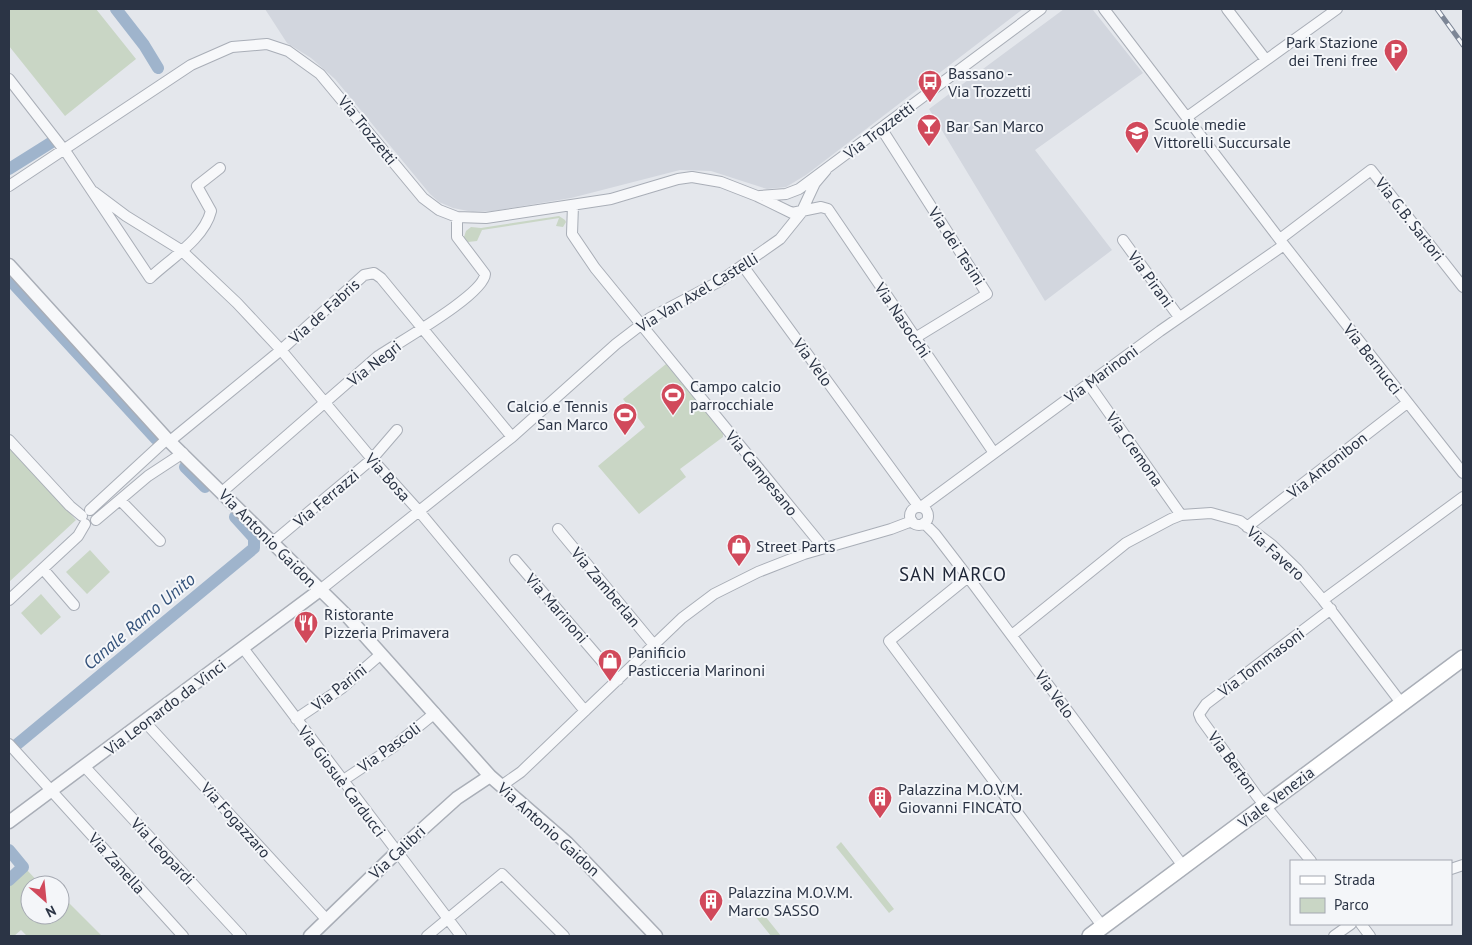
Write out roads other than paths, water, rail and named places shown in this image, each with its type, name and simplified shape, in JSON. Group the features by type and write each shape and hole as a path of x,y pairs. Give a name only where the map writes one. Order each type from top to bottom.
{"main road":[{"name":"Viale Venezia","path":"1090,936 1463,658"}],"street":[{"name":"Via Trozzetti","path":"757,196 786,194 826,170 1041,9"},
{"name":"Via Bernucci","path":"1104,9 1408,403 1460,462 1463,473"},
{"path":"1227,9 1266,60"},
{"path":"1186,117 1336,9"},
{"name":"Via Trozzetti","path":"9,186 203,58 232,47 267,44 288,51 320,74 423,198 439,210 457,217 486,218 574,205 618,197 678,179 692,177 721,182 757,196 792,213 801,213"},
{"name":"Via Bosa","path":"9,78 64,149 150,278 209,221 211,211 197,186 220,168"},
{"name":"Via dei Tesini","path":"881,128 987,294 915,338"},
{"name":"Via Van Axel Castelli","path":"320,590 512,437 640,325 661,310 708,287 743,266 780,239 801,213 815,183 826,170"},
{"name":"Via G.B. Sartori","path":"1282,242 1371,170 1463,287"},
{"name":"Via Bosa","path":"94,192 126,216 181,250 238,303 281,350 372,459 418,510 586,711"},
{"name":"Via Campesano","path":"574,205 571,230 573,238 640,325 823,547"},
{"name":"Via Nasocchi","path":"801,213 821,207 830,211 994,453"},
{"path":"457,217 457,237 484,270 485,277 480,286 423,330 512,437"},
{"name":"Via Pirani","path":"1122,240 1179,317"},
{"name":"Via Marinoni","path":"920,507 1282,242"},
{"name":"Via Antonio Gaidon","path":"9,265 168,440 274,542 381,654 435,712 490,776 567,843 655,936"},
{"name":"Via Velo","path":"743,266 920,507 927,513 928,519 924,524 935,534 1012,635 1183,866"},
{"name":"Via de Fabris","path":"9,600 78,536 85,517 168,440 281,350 364,275 369,273 381,278 423,330"},
{"name":"Via Negri","path":"222,492 377,357 400,341 423,330"},
{"name":"Via Cremona","path":"1088,383 1181,515"},
{"name":"Via Antonibon","path":"1248,527 1408,403"},
{"name":"Via Ferrazzi","path":"274,542 372,459 397,430"},
{"path":"9,440 70,506 85,517 96,515 96,520 148,476 182,453"},
{"path":"1324,600 1463,497"},
{"path":"120,500 160,541"},
{"path":"920,507 913,509 910,514 912,522 917,525 924,524"},
{"name":"Via Favero","path":"1012,635 1126,543 1181,515 1211,513 1240,522 1248,527 1297,569 1324,600 1402,704"},
{"path":"501,786 521,772 682,618 714,594 766,568 823,547 891,530 912,522"},
{"name":"Via Zamberlan","path":"558,529 654,644"},
{"name":"Via Marinoni","path":"515,560 618,680"},
{"path":"43,569 74,605"},
{"path":"968,577 889,641 1103,927"},
{"name":"Via Leonardo da Vinci","path":"9,822 320,590"},
{"name":"Via Tommasoni","path":"1200,719 1201,708 1331,610"},
{"name":"Via Giosuè Carducci","path":"243,648 461,936"},
{"name":"Via Parini","path":"296,719 342,688 381,654"},
{"name":"Via Pascoli","path":"342,781 393,747 435,712"},
{"name":"Via Berton","path":"1200,719 1265,805 1310,860"},
{"name":"Via Fogazzaro","path":"145,722 327,920"},
{"name":"Via Zanella","path":"9,744 183,936"},
{"name":"Via Leopardi","path":"84,766 241,936"},
{"name":"Via Calibri","path":"310,936 397,852 457,798 490,776"},
{"path":"427,936 502,874 564,936"},
{"path":"1334,936 1350,925"},
{"path":"1362,925 1370,936"}],"waterway":[{"path":"116,9 144,45 158,68"},
{"path":"9,169 52,142"},
{"name":"Canale Ramo Unito","path":"9,279 156,439"},
{"name":"Canale Ramo Unito","path":"185,467 205,487"},
{"name":"Canale Ramo Unito","path":"15,746 254,548 254,538 235,517"},
{"name":"Canale Ramo Unito","path":"9,850 23,867 9,880"}],"railway":[{"path":"1437,9 1463,45"}],"place":[{"name":"Park Stazione dei Treni free","path":"1396,72"},
{"name":"Bassano - Via Trozzetti","path":"930,103"},
{"name":"Bar San Marco","path":"929,147"},
{"name":"Scuole medie Vittorelli Succursale","path":"1137,154"},
{"name":"Campo calcio parrocchiale","path":"673,416"},
{"name":"Calcio e Tennis San Marco","path":"625,436"},
{"name":"Street Parts","path":"739,567"},
{"name":"Ristorante Pizzeria Primavera","path":"306,644"},
{"name":"Panificio Pasticceria Marinoni","path":"610,682"},
{"name":"Palazzina M.O.V.M. Giovanni FINCATO","path":"880,819"},
{"name":"Palazzina M.O.V.M. Marco SASSO","path":"711,922"}],"district":[{"name":"SAN MARCO","path":"953,574"}]}
